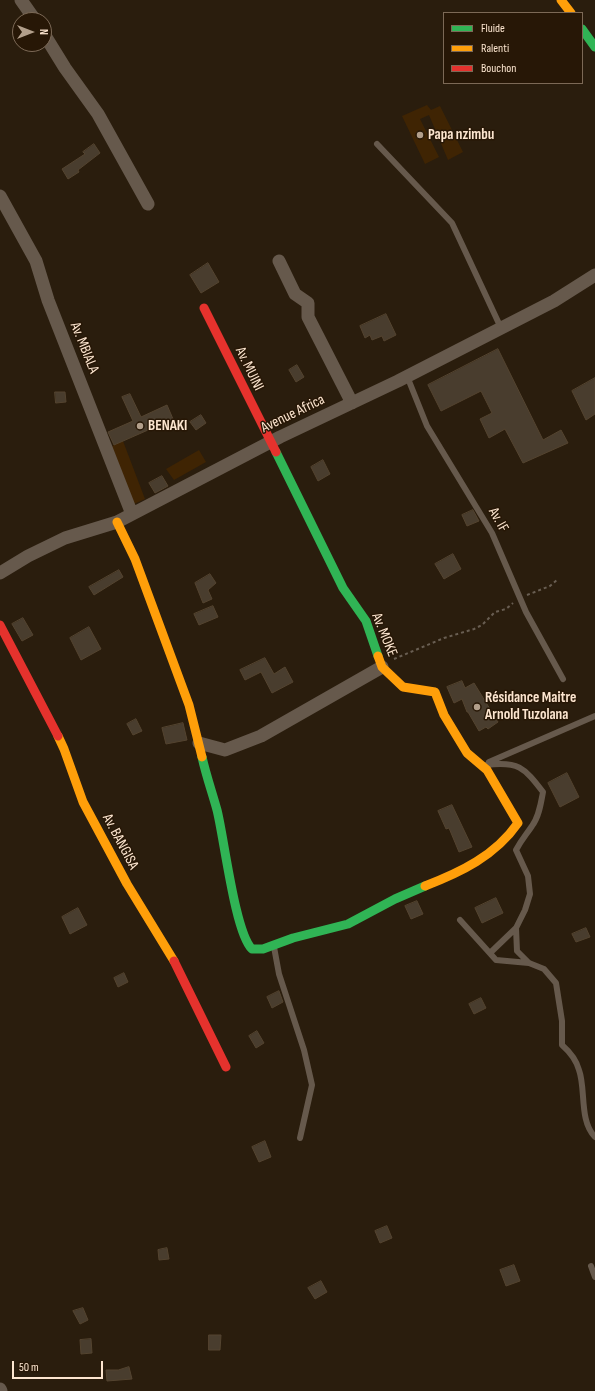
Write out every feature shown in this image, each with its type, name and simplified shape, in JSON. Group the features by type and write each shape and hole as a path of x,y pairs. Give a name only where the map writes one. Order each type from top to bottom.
{"street":[{"path":"22,0 30,12"},
{"path":"561,0 569,12"},
{"path":"583,30 595,47"},
{"path":"52,47 98,114 148,204"},
{"name":"Av. MBIALA","path":"0,196 36,261 48,300 132,514"},
{"path":"279,261 295,294 308,304 308,317 352,403"},
{"name":"Avenue Africa","path":"0,572 65,538 117,522 270,442 408,376 554,301 595,274"},
{"name":"Av. MUINI","path":"204,308 270,442"},
{"name":"Av. MOKE","path":"270,442 343,588 366,621 386,664 403,687 435,692 444,715 467,753 488,770 518,823 509,836 495,850 470,865 430,885 400,897 349,924 322,932 293,938 274,945"},
{"path":"117,522 135,559 189,705 208,783 217,810 231,882 245,940 249,947 255,950 263,950 274,945"},
{"name":"Av. BANGISA","path":"0,625 64,749 83,802 127,884 182,973 226,1067"},
{"path":"199,743 225,750 261,736 386,664"}],"lane":[{"path":"377,144 452,223 501,328"},
{"name":"Av. IF","path":"408,376 427,426 492,533 526,612 563,679"},
{"path":"482,765 595,716"},
{"path":"482,765 505,762 522,768 543,792 540,810 533,826 524,834 516,850 528,876 530,894 525,910 516,928 490,953"},
{"path":"460,920 496,960 529,962"},
{"path":"516,928 517,951 529,962 544,969 556,983 562,1021 562,1045 572,1054 580,1071 585,1115 595,1137"},
{"path":"274,945 279,974 304,1050 312,1085 300,1138"},
{"path":"591,1266 595,1277"}],"path":[{"path":"524,596 550,586 557,580"},
{"path":"386,664 444,638 474,629 482,625 496,612 506,609 517,600"}],"shaded area":[{"name":"Papa nzimbu","path":"427,105 431,110 440,106 463,152 448,160 429,115 420,119 439,157 425,164 402,116"},
{"path":"123,441 145,499 134,504 112,446"},
{"path":"199,450 206,462 174,480 166,469"}],"building":[{"path":"94,144 100,153 78,170 79,172 68,179 62,169 85,154 83,152"},
{"path":"208,263 219,282 201,293 190,275"},
{"path":"386,314 396,335 384,341 382,336 372,340 370,335 365,338 360,326"},
{"path":"498,349 543,440 561,430 568,443 523,463 505,429 489,438 480,419 492,413 481,391 441,411 428,385"},
{"path":"297,365 304,377 296,382 289,370"},
{"path":"595,378 595,414 586,420 572,391"},
{"path":"55,392 65,392 66,402 56,403"},
{"name":"BENAKI","path":"130,394 141,417 167,405 173,419 114,445 108,432 133,421 122,397"},
{"path":"201,415 206,423 196,430 190,422"},
{"path":"323,460 330,474 318,481 311,467"},
{"path":"162,476 168,486 155,493 149,483"},
{"path":"473,510 479,521 467,526 462,515"},
{"path":"453,554 461,569 444,579 435,564"},
{"path":"119,570 123,577 94,595 89,587"},
{"path":"210,574 216,583 208,590 212,599 203,603 195,583"},
{"path":"213,606 218,617 199,625 194,614"},
{"path":"23,618 33,635 22,641 12,624"},
{"path":"89,627 101,649 81,660 70,638"},
{"path":"265,658 274,674 285,667 293,682 272,693 261,672 245,680 240,670"},
{"name":"Résidance Maitre Arnold Tuzolana","path":"462,681 465,688 474,683 498,722 488,729 486,727 479,731 467,712 462,699 454,703 447,687"},
{"path":"136,719 142,731 133,735 127,724"},
{"path":"183,723 187,740 166,744 162,728"},
{"path":"567,773 579,797 560,807 548,783"},
{"path":"452,805 472,847 459,852 449,828 446,829 438,811"},
{"path":"496,898 503,913 482,923 475,908"},
{"path":"417,901 423,914 411,919 405,906"},
{"path":"78,908 87,925 70,934 62,917"},
{"path":"586,928 590,937 576,942 572,934"},
{"path":"124,973 128,982 118,987 114,978"},
{"path":"279,991 283,1002 272,1008 267,997"},
{"path":"481,998 486,1008 474,1014 469,1004"},
{"path":"257,1031 264,1043 256,1048 249,1036"},
{"path":"265,1141 271,1157 259,1162 252,1147"},
{"path":"387,1226 392,1238 380,1243 375,1231"},
{"path":"167,1248 169,1259 159,1260 158,1250"},
{"path":"514,1265 520,1281 506,1286 500,1270"},
{"path":"321,1281 327,1292 315,1299 308,1288"},
{"path":"83,1308 88,1320 80,1324 73,1311"},
{"path":"209,1335 221,1335 220,1350 209,1350"},
{"path":"91,1339 92,1353 81,1354 80,1340"},
{"path":"129,1367 132,1379 107,1381 106,1370 118,1370"}],"traffic: fast":[{"path":"583,30 595,47"},
{"path":"276,452 343,588 366,621 378,656"},
{"path":"202,757 220,823 235,905 246,940 252,949 263,949 293,938 348,924 395,899 425,886"}],"traffic: slow":[{"path":"561,0 570,12"},
{"path":"117,522 135,559 189,705 202,757"},
{"path":"378,656 382,667 403,687 435,692 444,715 467,753 487,770 518,823 509,835 488,854 464,869 425,886"},
{"path":"58,736 83,802 127,884 174,961"}],"traffic: jam":[{"path":"204,308 276,452"},
{"path":"0,625 58,736"},
{"path":"174,961 226,1067"}],"place":[{"name":"Papa nzimbu","path":"420,135"},
{"name":"BENAKI","path":"140,426"},
{"name":"Résidance Maitre Arnold Tuzolana","path":"477,707"}]}
